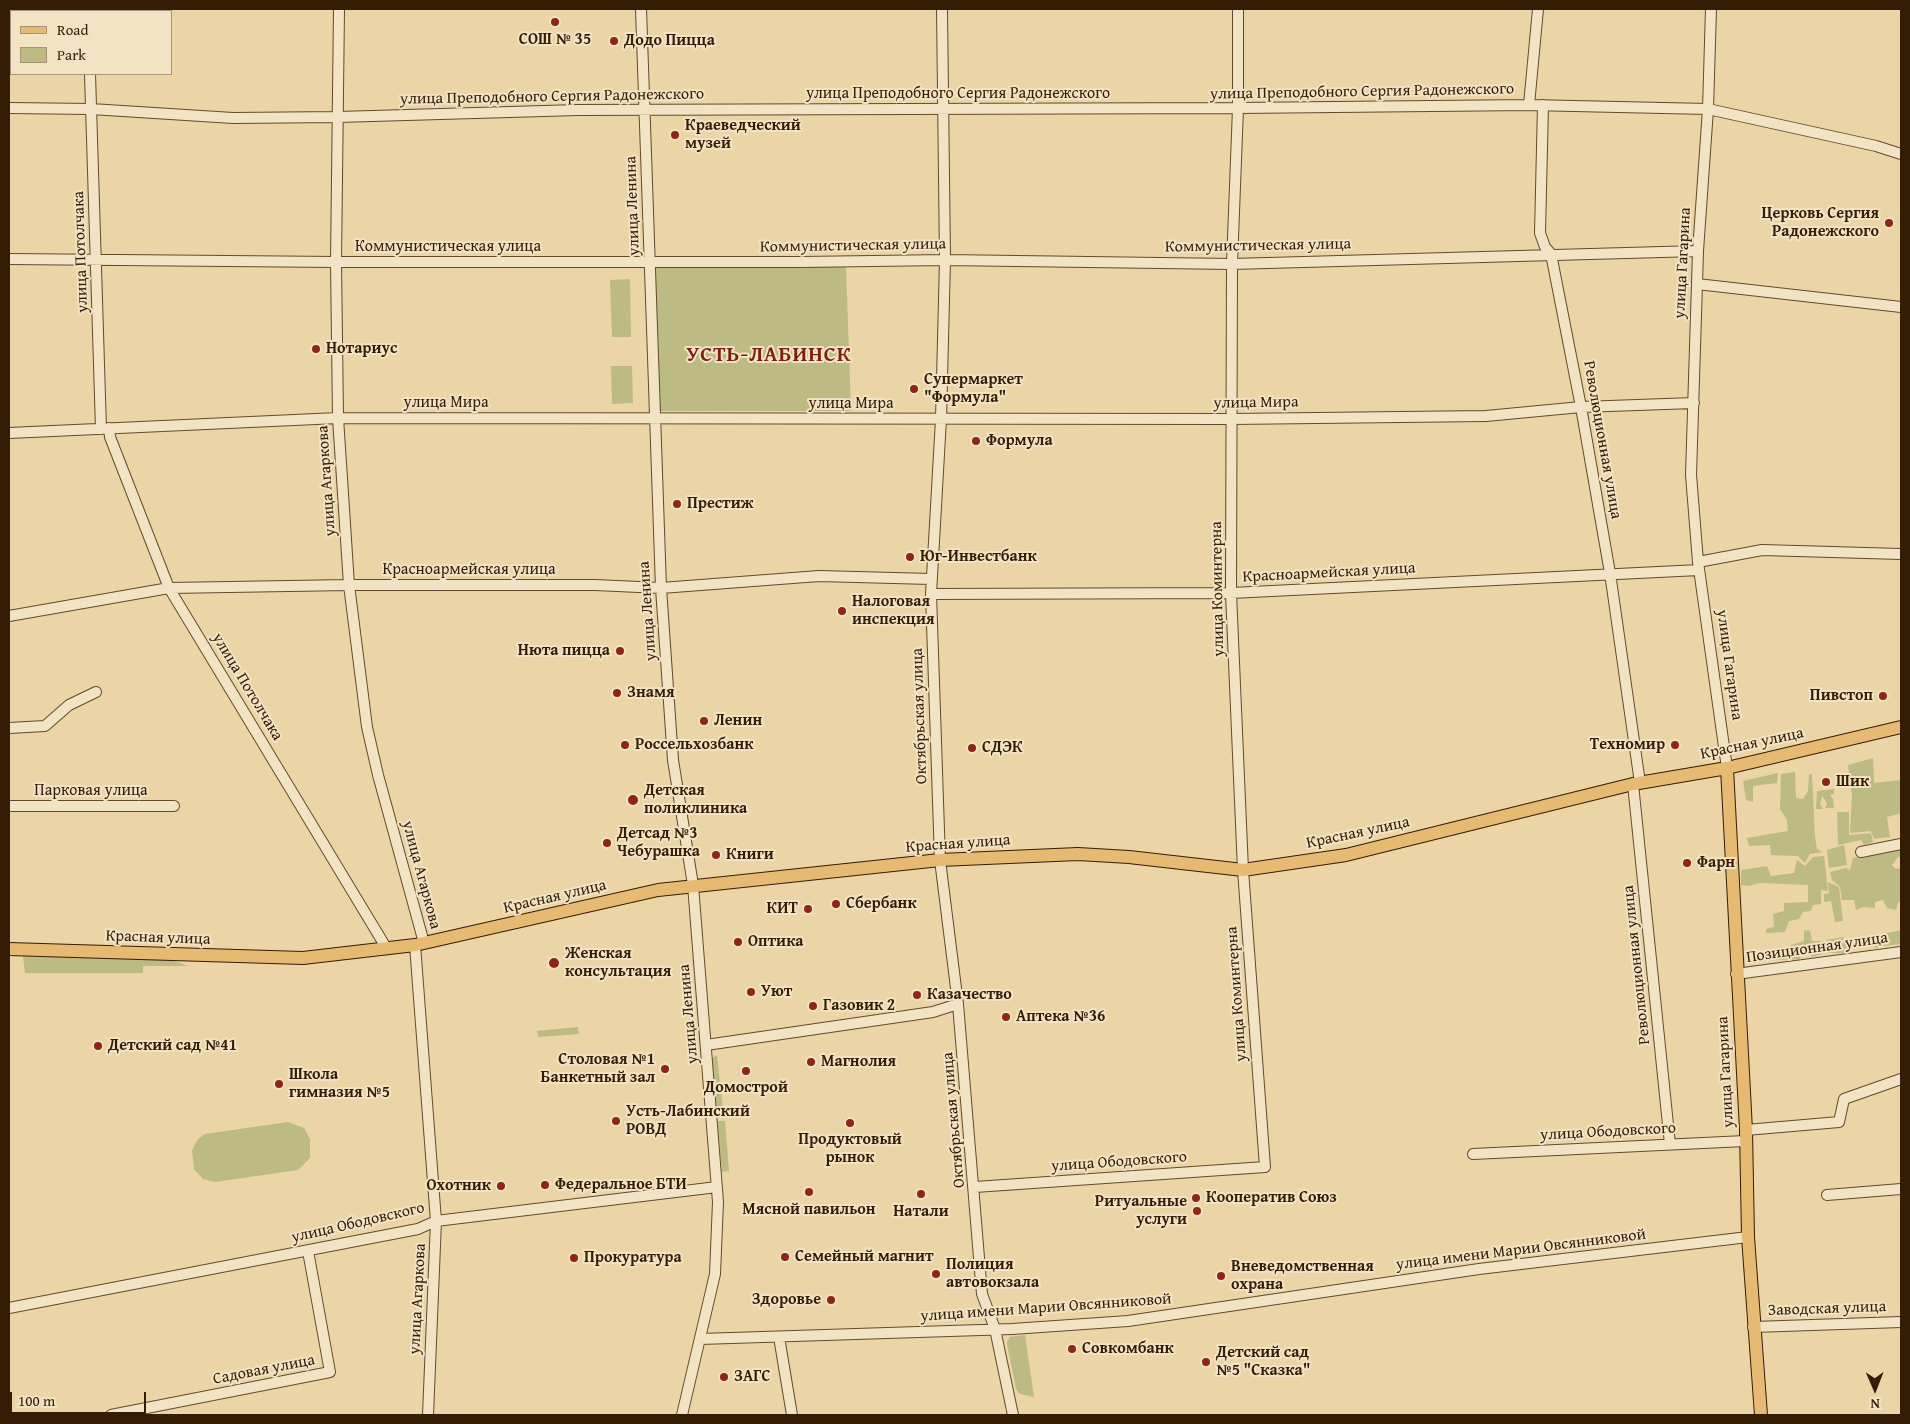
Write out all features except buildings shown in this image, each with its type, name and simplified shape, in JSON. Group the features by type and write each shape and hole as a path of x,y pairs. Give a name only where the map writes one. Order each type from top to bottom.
{"main road":[{"name":"Красная улица","path":"9,949 303,958 419,944 658,890 940,860 1078,854 1129,857 1243,870 1346,855 1637,783 1727,768 1901,727"},
{"name":"улица Гагарина","path":"1727,768 1745,1136 1748,1237 1753,1327 1761,1415"}],"street":[{"name":"улица Агаркова","path":"339,9 336,262 338,418 349,585 367,727 419,944 436,1221 428,1415"},
{"name":"улица Ленина","path":"641,9 661,588 673,760 693,885 717,1187 715,1274 682,1415"},
{"name":"Октябрьская улица","path":"942,9 945,260 941,419 931,579 940,860 958,1004 975,1187 982,1294 995,1329 1013,1415"},
{"name":"улица Коминтерна","path":"1238,9 1238,108 1232,264 1231,593 1243,870 1265,1167"},
{"path":"1529,105 1538,9"},
{"name":"улица Гагарина","path":"1711,9 1708,109 1698,251 1691,475 1698,566 1727,768"},
{"name":"улица Потолчака","path":"90,75 96,262 105,429 110,437 169,588 387,948"},
{"name":"улица Преподобного Сергия Радонежского","path":"9,108 91,109 233,118 644,110 1544,105 1708,109 1876,146 1901,154"},
{"name":"Революционная улица","path":"1544,105 1540,233 1545,247 1551,254 1581,407 1610,573 1637,783 1670,1144"},
{"name":"Коммунистическая улица","path":"9,259 96,262 945,260 1232,264 1698,251"},
{"path":"1697,284 1901,307"},
{"name":"улица Мира","path":"9,434 338,418 1231,419 1486,416 1581,407 1694,403"},
{"name":"Красноармейская улица","path":"931,594 1231,593 1610,573 1698,566 1762,550 1901,554"},
{"name":"Красноармейская улица","path":"9,616 169,588 349,585 586,585 661,588 819,576 931,579"},
{"path":"9,728 45,726 69,705 96,692"},
{"name":"Парковая улица","path":"9,806 174,806"},
{"path":"1861,852 1901,844"},
{"name":"Позиционная улица","path":"1736,974 1901,952"},
{"path":"706,1045 933,1012 958,1004"},
{"name":"улица Ободовского","path":"1472,1154 1670,1144 1745,1136 1839,1122 1844,1099 1901,1079"},
{"name":"улица Ободовского","path":"975,1187 1265,1167"},
{"name":"улица Ободовского","path":"9,1308 418,1229 436,1221 717,1187"},
{"path":"1827,1194 1901,1189"},
{"name":"улица имени Марии Овсянниковой","path":"700,1339 995,1329 1128,1321 1479,1269 1748,1237"},
{"name":"Садовая улица","path":"111,1415 330,1372 308,1251"},
{"name":"Заводская улица","path":"1753,1327 1901,1322"},
{"path":"779,1337 792,1415"}],"green space":[{"path":"846,266 851,411 659,411 653,268"},
{"path":"630,279 631,337 612,337 610,280"},
{"path":"611,366 632,366 633,403 612,404"},
{"path":"1873,758 1874,783 1901,780 1901,813 1887,817 1890,837 1874,839 1871,831 1850,833 1852,795 1848,765"},
{"path":"1795,772 1796,798 1803,799 1808,791 1809,774 1812,774 1815,837 1817,849 1822,852 1810,854 1805,863 1798,856 1771,855 1770,845 1749,846 1747,838 1788,831 1787,820 1780,809 1781,774"},
{"path":"1778,773 1777,783 1753,786 1753,802 1746,800 1743,781"},
{"path":"1834,789 1834,794 1830,795 1833,799 1834,808 1825,808 1827,803 1822,796 1820,804 1823,809 1816,809 1817,791"},
{"path":"1837,812 1849,812 1849,835 1871,833 1873,842 1864,845 1861,840 1838,845"},
{"path":"1844,845 1847,865 1829,868 1827,850"},
{"path":"1901,846 1901,857 1898,857 1892,865 1896,869 1901,868 1901,902 1898,902 1896,910 1887,908 1883,900 1875,902 1875,908 1863,907 1856,910 1854,900 1842,900 1840,887 1832,880 1830,872 1846,868 1850,870 1853,858"},
{"path":"1824,856 1828,891 1821,890 1821,904 1813,905 1811,911 1803,912 1799,919 1789,921 1785,932 1766,933 1766,929 1774,927 1773,914 1784,911 1784,903 1808,902 1808,885 1760,883 1749,886 1741,885 1741,870 1767,866 1771,876 1794,873 1797,860 1805,866 1813,857"},
{"path":"1828,882 1839,887 1843,921 1835,922 1831,901 1824,902 1824,894 1829,893"},
{"path":"1804,930 1810,931 1812,941 1821,941 1823,954 1811,957 1810,945 1798,946 1800,959 1753,961 1752,953 1780,954 1790,949 1791,945 1804,941"},
{"path":"1901,930 1901,944 1884,946 1880,938 1880,947 1875,948 1873,936"},
{"path":"1843,937 1844,942 1848,942 1847,953 1827,953 1827,940"},
{"path":"23,956 172,960 188,966 143,966 143,973 25,973"},
{"path":"578,1027 579,1034 538,1037 537,1031"},
{"path":"717,1055 723,1109 716,1110 711,1059"},
{"path":"717,1121 725,1121 729,1171 722,1172"},
{"path":"288,1122 304,1128 310,1139 310,1158 298,1170 215,1182 203,1179 194,1169 192,1150 198,1139 205,1134"},
{"path":"1025,1335 1034,1397 1020,1394 1016,1389 1008,1349 1007,1342 1010,1337"}],"place":[{"name":"СОШ № 35","path":"555,22"},
{"name":"Додо Пицца","path":"614,41"},
{"name":"Краеведческий музей","path":"675,135"},
{"name":"Церковь Сергия Радонежского","path":"1889,223"},
{"name":"Нотариус","path":"316,349"},
{"name":"Супермаркет \"Формула\"","path":"914,389"},
{"name":"Формула","path":"976,441"},
{"name":"Престиж","path":"677,504"},
{"name":"Юг-Инвестбанк","path":"910,557"},
{"name":"Налоговая инспекция","path":"842,611"},
{"name":"Нюта пицца","path":"620,651"},
{"name":"Знамя","path":"617,693"},
{"name":"Пивстоп","path":"1883,696"},
{"name":"Ленин","path":"704,721"},
{"name":"Россельхозбанк","path":"625,745"},
{"name":"Техномир","path":"1675,745"},
{"name":"СДЭК","path":"972,748"},
{"name":"Шик","path":"1826,782"},
{"name":"Детская поликлиника","path":"633,800"},
{"name":"Детсад №3 Чебурашка","path":"607,843"},
{"name":"Книги","path":"716,855"},
{"name":"Фарн","path":"1687,863"},
{"name":"Сбербанк","path":"836,904"},
{"name":"КИТ","path":"808,909"},
{"name":"Оптика","path":"738,942"},
{"name":"Женская консультация","path":"554,963"},
{"name":"Уют","path":"751,992"},
{"name":"Казачество","path":"917,995"},
{"name":"Газовик 2","path":"813,1006"},
{"name":"Аптека №36","path":"1006,1017"},
{"name":"Детский сад №41","path":"98,1046"},
{"name":"Магнолия","path":"811,1062"},
{"name":"Столовая №1 Банкетный зал","path":"665,1069"},
{"name":"Домострой","path":"746,1071"},
{"name":"Школа гимназия №5","path":"279,1084"},
{"name":"Усть-Лабинский РОВД","path":"616,1121"},
{"name":"Продуктовый рынок","path":"850,1123"},
{"name":"Федеральное БТИ","path":"545,1185"},
{"name":"Охотник","path":"501,1186"},
{"name":"Мясной павильон","path":"809,1192"},
{"name":"Натали","path":"921,1194"},
{"name":"Кооператив Союз","path":"1196,1198"},
{"name":"Ритуальные услуги","path":"1197,1211"},
{"name":"Семейный магнит","path":"785,1257"},
{"name":"Прокуратура","path":"574,1258"},
{"name":"Полиция автовокзала","path":"936,1274"},
{"name":"Вневедомственная охрана","path":"1221,1276"},
{"name":"Здоровье","path":"831,1300"},
{"name":"Совкомбанк","path":"1072,1349"},
{"name":"Детский сад №5 \"Сказка\"","path":"1206,1362"},
{"name":"ЗАГС","path":"724,1377"}],"district":[{"name":"УСТЬ-ЛАБИНСК","path":"769,356"}]}
